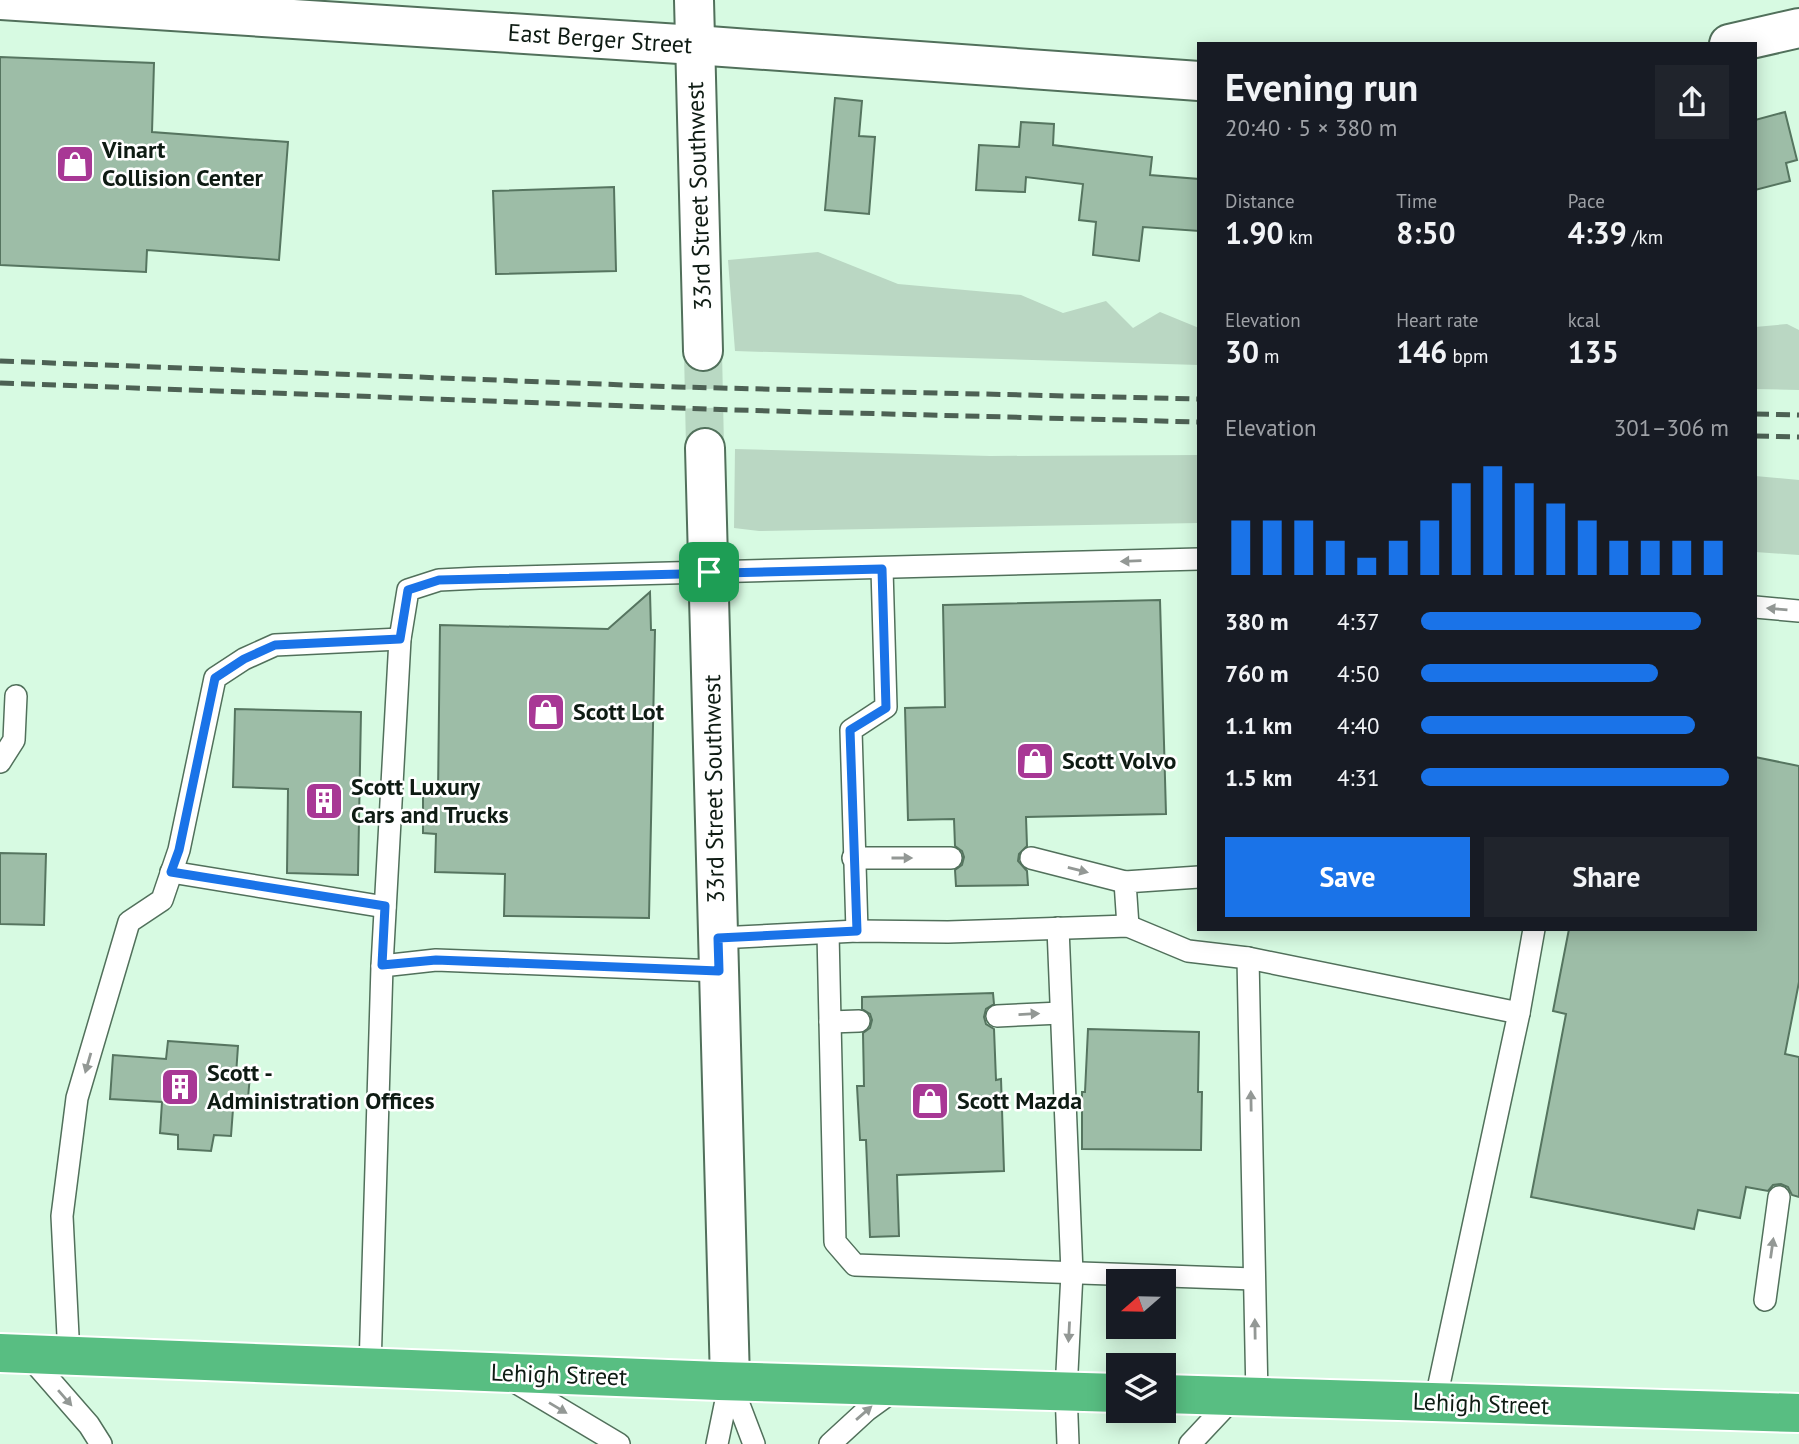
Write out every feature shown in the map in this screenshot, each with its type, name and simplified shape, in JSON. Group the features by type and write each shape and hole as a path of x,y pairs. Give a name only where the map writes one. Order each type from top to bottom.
{"highway":[{"name":"Lehigh Street","path":"14,1354 1106,1393"},
{"name":"Lehigh Street","path":"1176,1394 1799,1413"}],"street":[{"name":"East Berger Street","path":"0,0 1197,81"},
{"name":"33rd Street Southwest","path":"694,0 704,351"},
{"path":"1738,42 1799,28"},
{"name":"33rd Street Southwest","path":"705,449 730,1381"}],"lane":[{"path":"370,1367 382,965 400,639 408,590 439,580 1197,559"},
{"path":"857,931 850,730 886,708 882,569"},
{"path":"1757,607 1799,611"},
{"path":"69,1356 62,1216 77,1098 129,922 162,900 179,850 215,678 244,659 275,645 400,639"},
{"path":"0,762 14,740 16,696"},
{"path":"853,858 951,858"},
{"path":"1031,858 1125,881 1197,877"},
{"path":"171,872 385,906"},
{"path":"1125,881 1128,926"},
{"path":"382,965 436,960 719,954 828,933 857,931 948,932 1128,926 1188,951 1248,958 1519,1013"},
{"path":"1058,928 1072,1273 1066,1391 1068,1444"},
{"path":"1435,1403 1519,1013 1534,931"},
{"path":"828,933 835,1242 855,1265 1254,1279"},
{"path":"1190,1444 1246,1397 1254,1279 1248,958"},
{"path":"997,1016 1061,1013"},
{"path":"830,1022 859,1021"},
{"path":"1765,1300 1779,1197"},
{"path":"14,1354 89,1426 101,1444"},
{"path":"499,1373 619,1444"},
{"path":"717,1444 730,1381"},
{"path":"730,1381 754,1444"},
{"path":"831,1444 867,1410 900,1386"}],"green space":[{"path":"818,252 898,284 1021,295 1063,313 1106,301 1133,328 1160,312 1197,327 1197,365 735,351 728,260"},
{"path":"1787,324 1799,330 1799,390 1757,389 1757,327"},
{"path":"735,449 990,456 1197,455 1197,523 759,531 734,528"},
{"path":"1757,476 1799,480 1799,555 1757,552"}],"building":[{"name":"Vinart Collision Center","path":"0,57 154,63 152,132 288,142 279,260 147,250 146,272 0,265"},
{"path":"835,98 862,101 859,136 875,137 869,214 825,210"},
{"path":"1785,112 1797,160 1786,163 1790,181 1757,189 1757,119"},
{"path":"1021,122 1054,124 1053,145 1152,157 1150,175 1197,179 1197,231 1143,227 1139,261 1093,255 1096,222 1079,220 1083,184 1026,177 1025,192 976,190 979,145 1019,147"},
{"path":"614,187 616,271 496,274 493,191"},
{"name":"Scott Lot","path":"650,592 651,630 655,630 649,918 504,916 505,874 435,872 436,834 423,833 423,794 438,794 440,625 608,629"},
{"name":"Scott Volvo","path":"1160,600 1166,814 1026,817 1027,846 1019,854 1018,861 1027,871 1028,885 956,886 955,870 962,865 964,857 962,851 955,846 954,819 908,820 905,708 945,707 943,605"},
{"name":"Scott Luxury Cars and Trucks","path":"235,709 361,712 358,875 287,873 288,789 233,787"},
{"path":"1757,757 1799,766 1799,982 1785,1054 1799,1057 1799,1197 1792,1195 1788,1187 1781,1184 1773,1185 1768,1191 1746,1187 1740,1218 1698,1210 1694,1229 1531,1197 1566,1014 1553,1011 1569,931 1757,931"},
{"path":"0,853 46,854 44,925 0,924"},
{"name":"Scott Mazda","path":"993,993 994,1004 986,1009 984,1017 986,1024 994,1029 996,1080 1001,1079 1004,1171 897,1175 899,1236 870,1237 866,1140 860,1140 857,1086 864,1086 863,1033 870,1028 872,1020 870,1014 862,1009 862,997"},
{"path":"1088,1029 1199,1032 1201,1150 1082,1149 1082,1092 1085,1092"},
{"name":"Scott - Administration Offices","path":"168,1041 238,1046 236,1075 250,1075 247,1110 233,1109 231,1136 214,1135 211,1151 178,1149 178,1135 160,1133 162,1102 110,1099 113,1055 166,1059"}],"tunnel":[{"path":"703,351 705,448"}],"railway":[{"path":"0,361 677,387 1197,399"},
{"path":"0,383 735,410 1197,422"},
{"path":"1757,414 1799,415"},
{"path":"1757,436 1799,437"}],"place":[{"name":"Vinart Collision Center","path":"75,164"},
{"name":"Scott Lot","path":"546,712"},
{"name":"Scott Volvo","path":"1035,761"},
{"name":"Scott Luxury Cars and Trucks","path":"324,801"},
{"name":"Scott - Administration Offices","path":"180,1087"},
{"name":"Scott Mazda","path":"930,1101"}],"route":[{"path":"882,569 886,708 850,730 857,931 718,938 719,971 436,960 382,965 385,906 171,872 179,850 215,678 244,659 275,645 400,639 408,590 439,580 709,572 882,569"}]}
